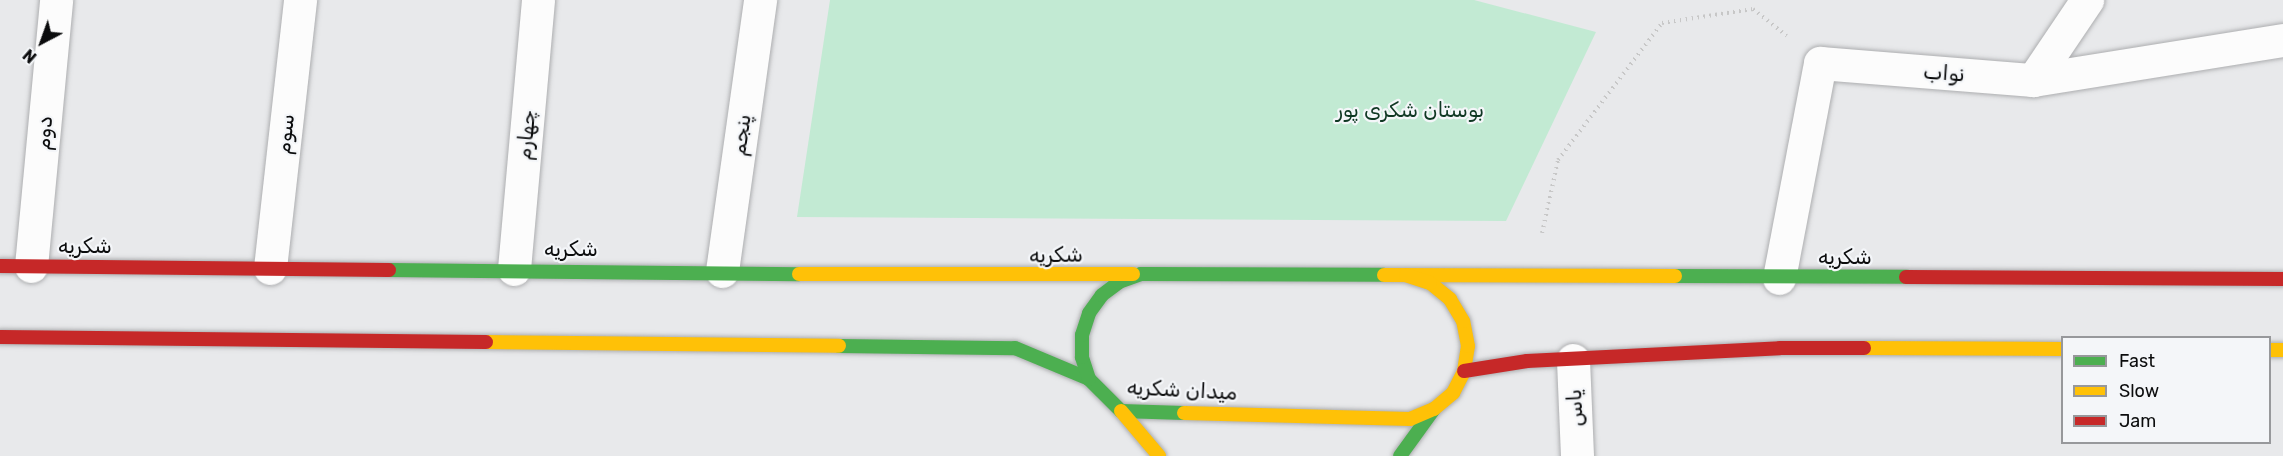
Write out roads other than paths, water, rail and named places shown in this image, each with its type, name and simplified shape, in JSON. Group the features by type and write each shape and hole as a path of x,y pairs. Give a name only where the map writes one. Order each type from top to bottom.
{"main road":[{"name":"شکریه","path":"16,266 722,270 1018,276 1141,274"},
{"name":"میدان شکریه","path":"1141,274 1406,275 1430,283 1450,299 1463,321 1468,346 1464,371 1453,393 1434,409 1410,419 1121,411 1103,397 1089,379 1082,357 1082,335 1089,314 1102,295 1119,282 1141,274"},
{"name":"شکریه","path":"1406,275 2283,279"},
{"path":"0,337 1015,348 1089,379"},
{"path":"1464,371 1527,361 1780,348 2061,349"},
{"path":"1400,456 1434,409"},
{"path":"1121,411 1160,456"}],"street":[{"name":"دوم","path":"16,266 56,0"},
{"name":"سوم","path":"270,268 300,0"},
{"name":"چهارم","path":"514,269 538,0"},
{"name":"پنجم","path":"722,270 760,0"},
{"path":"2033,80 2087,0"},
{"name":"نواب","path":"1779,278 1820,63 2033,80 2283,40"},
{"name":"یاس","path":"1573,360 1577,456"}],"park label":[{"name":"بوستان شکری پور","path":"1410,110"}]}
